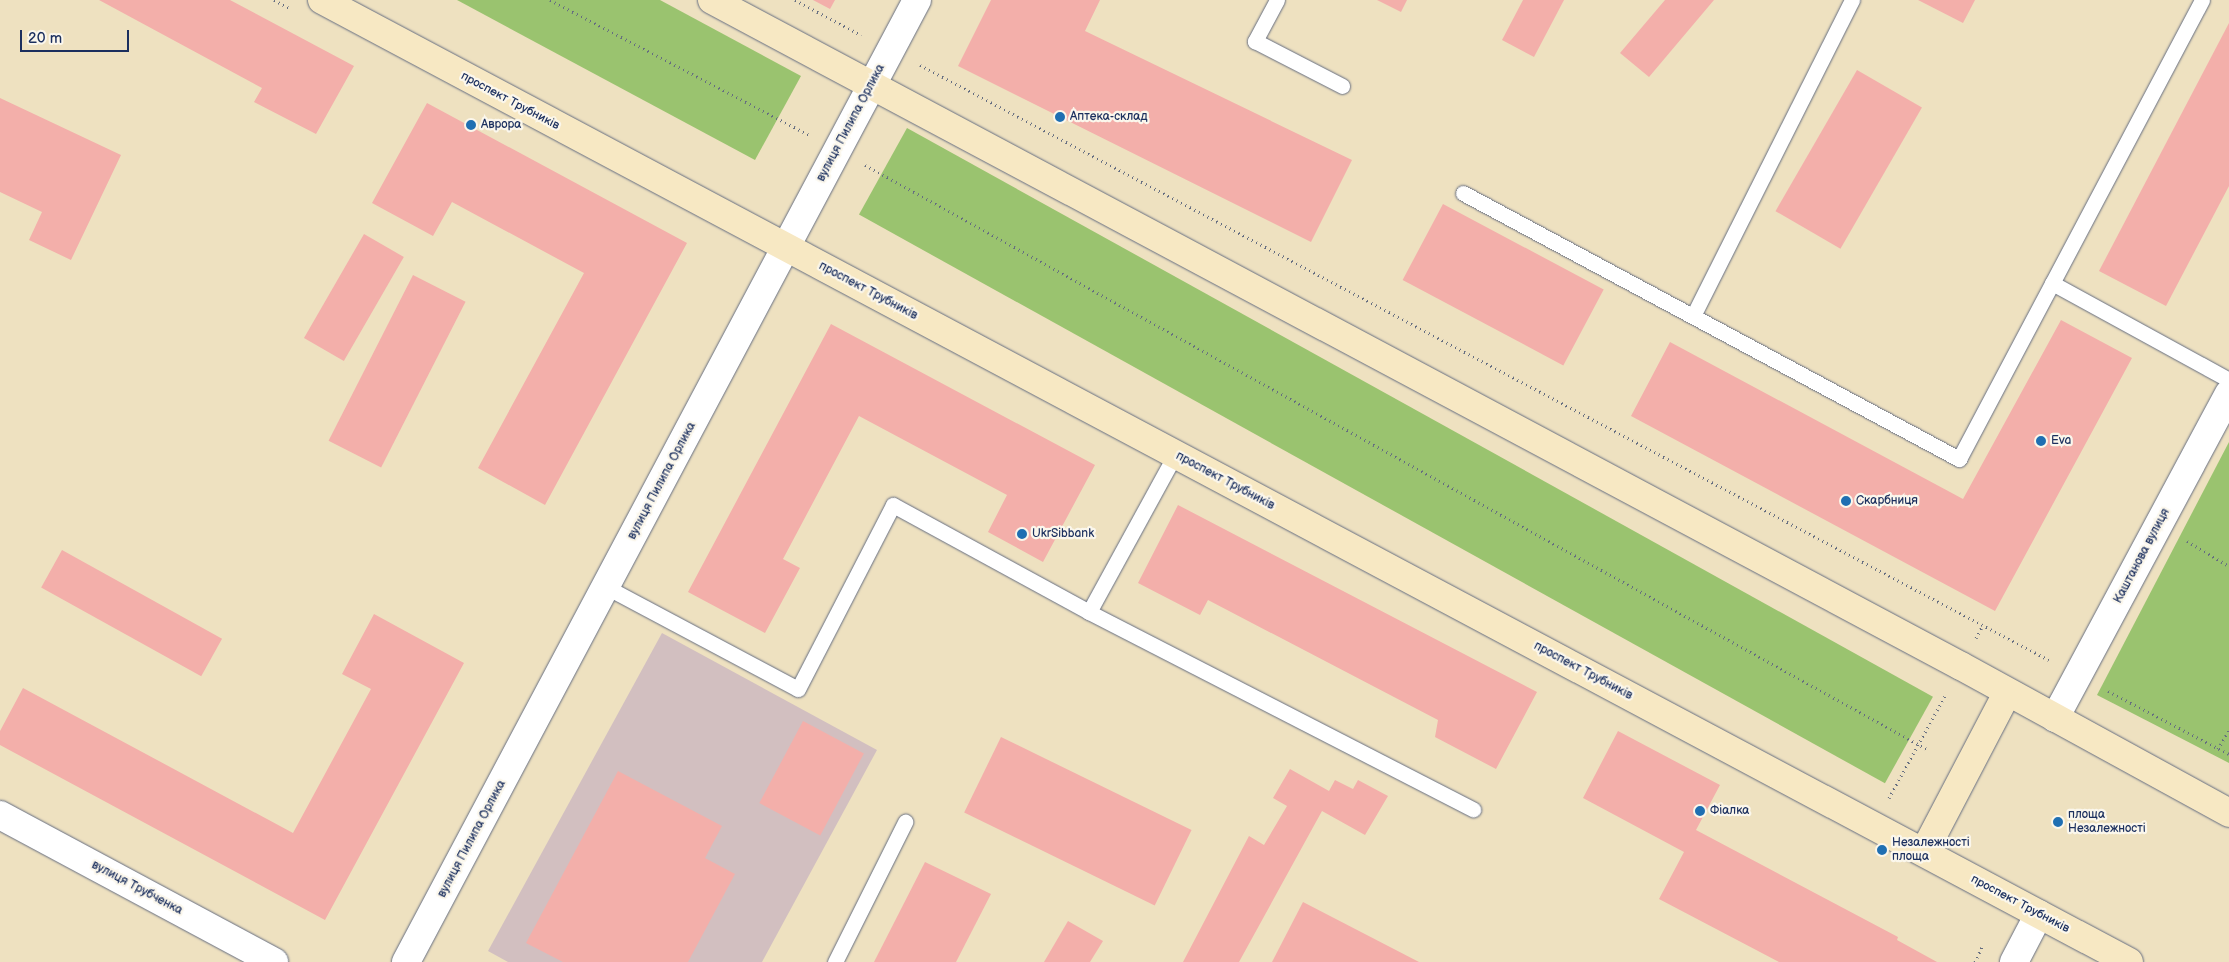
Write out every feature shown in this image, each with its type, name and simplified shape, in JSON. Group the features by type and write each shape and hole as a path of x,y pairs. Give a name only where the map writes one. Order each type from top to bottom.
{"main road":[{"name":"проспект Трубників","path":"322,0 2129,962"},
{"path":"712,0 1961,666 2007,693 2229,813"},
{"path":"1924,852 2007,693"}],"street":[{"name":"вулиця Пилипа Орлика","path":"406,962 917,0"},
{"name":"Каштанова вулиця","path":"2055,718 2229,394"},
{"name":"вулиця Трубченка","path":"0,815 274,962"},
{"path":"2014,962 2039,914"}],"lane":[{"path":"1276,0 1255,41 1342,86"},
{"path":"1692,316 1852,0"},
{"path":"1464,192 1959,459 2202,0"},
{"path":"2052,284 2229,380"},
{"path":"1089,612 1175,454"},
{"path":"606,587 798,689 893,506 1089,612 1473,809"},
{"path":"835,962 905,822"}],"path":[{"path":"550,0 837,150 1927,749"},
{"path":"795,0 2229,754"},
{"path":"2148,544 2187,541 2229,566"},
{"path":"1874,826 1983,625"},
{"path":"2218,749 2229,730"},
{"path":"1974,962 1984,945"}],"shaded area":[{"path":"662,633 877,750 762,962 508,962 488,951"}],"green space":[{"path":"457,0 660,0 801,76 755,160"},
{"path":"907,128 1933,697 1885,783 859,215"},
{"path":"2229,442 2229,763 2097,695"}],"building":[{"path":"99,0 230,0 354,66 316,134 254,102 262,88"},
{"path":"813,0 835,0 830,9"},
{"path":"991,0 1100,0 1085,31 1352,160 1311,242 958,66"},
{"path":"1377,0 1407,0 1401,12"},
{"path":"1523,0 1564,0 1534,57 1502,40"},
{"path":"1665,0 1714,0 1649,77 1620,53"},
{"path":"1918,0 1975,0 1963,23"},
{"path":"2229,23 2229,186 2166,306 2099,271"},
{"path":"1857,70 1922,107 1840,249 1776,211"},
{"path":"0,98 121,155 71,260 29,240 42,212 0,192"},
{"path":"427,103 687,243 545,505 478,468 584,273 452,202 433,236 372,203"},
{"path":"1443,204 1604,289 1563,365 1403,280"},
{"path":"364,234 404,257 344,361 304,338"},
{"path":"413,275 466,302 381,468 329,441"},
{"path":"2061,320 2132,358 1995,611 1631,416 1670,342 1963,499"},
{"path":"831,324 1095,465 1043,562 988,532 1007,495 859,416 783,559 800,568 765,633 688,592"},
{"path":"1178,505 1537,692 1496,769 1435,737 1438,720 1208,600 1200,615 1138,583"},
{"path":"62,550 222,639 201,676 41,588"},
{"path":"374,614 464,663 325,920 0,745 0,731 23,688 293,833 371,689 342,674"},
{"path":"803,721 864,753 820,836 759,803"},
{"path":"1618,731 1720,785 1696,830 1898,937 1897,940 1937,962 1779,962 1659,899 1684,852 1583,798"},
{"path":"1001,737 1192,830 1155,905 964,812"},
{"path":"1290,769 1329,791 1335,780 1353,789 1358,780 1388,796 1365,835 1322,811 1239,962 1183,962 1249,836 1264,845 1287,806 1273,798"},
{"path":"618,771 722,826 705,858 735,874 688,962 563,962 526,943"},
{"path":"925,862 991,894 956,962 874,962"},
{"path":"1303,902 1419,962 1272,962"},
{"path":"1068,921 1103,941 1090,962 1044,962"}],"place":[{"name":"Аптека-склад","path":"1060,117"},
{"name":"Аврора","path":"471,125"},
{"name":"Eva","path":"2041,441"},
{"name":"Скарбниця","path":"1846,501"},
{"name":"UkrSibbank","path":"1022,534"},
{"name":"Фіалка","path":"1700,811"},
{"name":"площа Незалежності","path":"2058,822"},
{"name":"Незалежності площа","path":"1882,850"}]}
